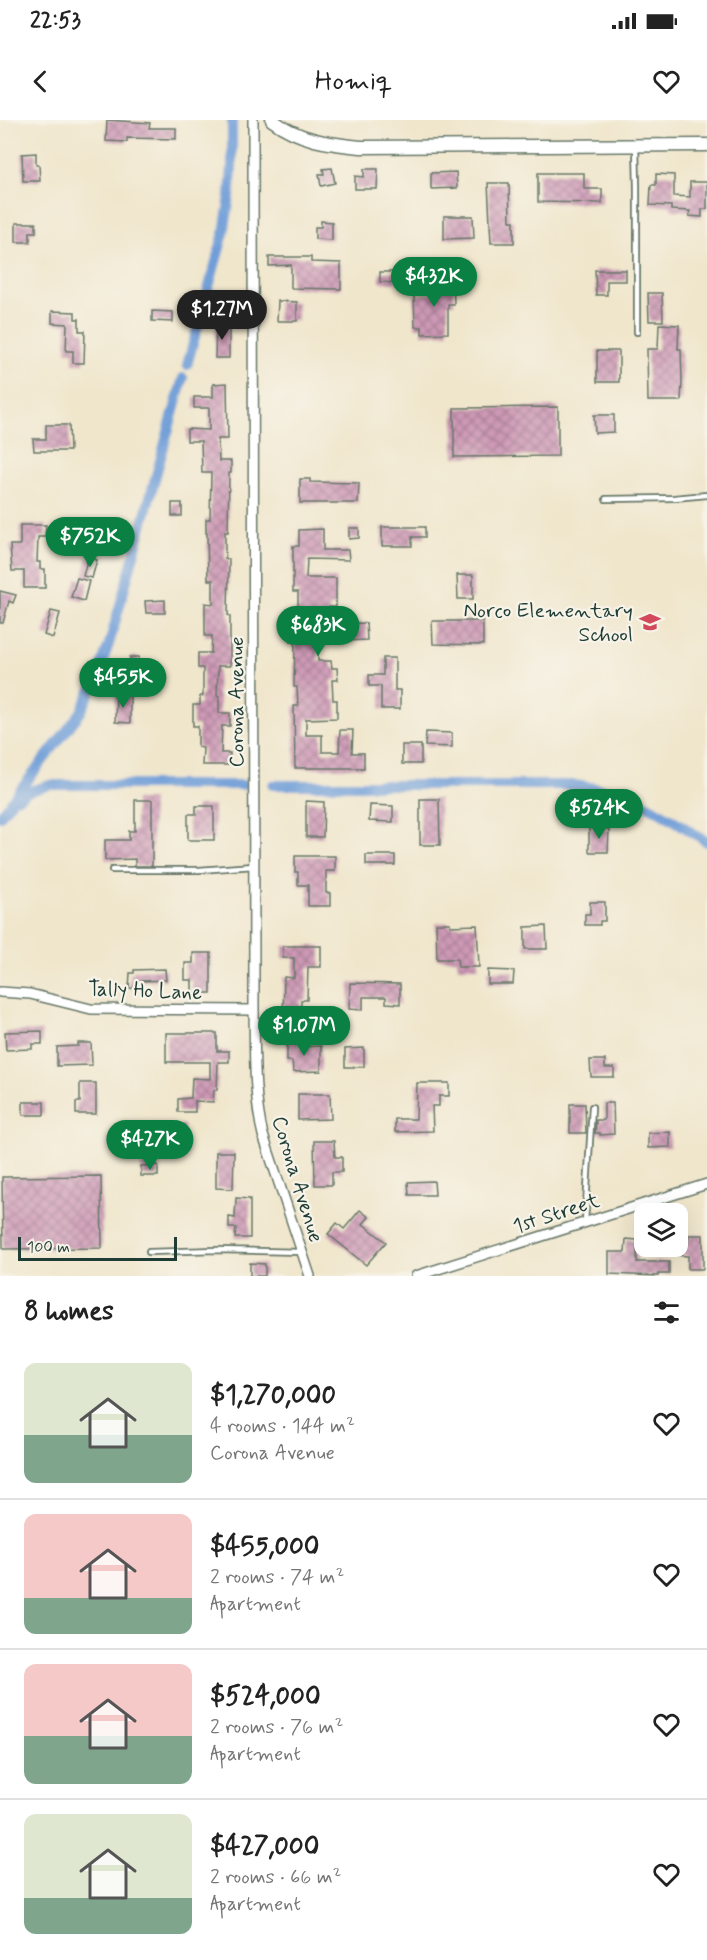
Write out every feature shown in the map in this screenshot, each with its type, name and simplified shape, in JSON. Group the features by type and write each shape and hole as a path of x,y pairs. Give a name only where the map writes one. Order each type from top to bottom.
{"street":[{"name":"Corona Avenue","path":"254,120 254,1010 256,1094 263,1135 310,1276"},
{"path":"272,120 297,135 316,141 361,147 707,145"},
{"name":"Tally Ho Lane","path":"0,992 30,994 91,1009 254,1010"},
{"name":"1st Street","path":"416,1276 707,1184"}],"lane":[{"path":"636,146 637,332"},
{"path":"606,499 707,495"},
{"path":"112,870 199,870 254,866"},
{"path":"585,1222 592,1107"},
{"path":"149,1252 217,1250 302,1252"}],"building":[{"path":"107,120 150,123 149,128 176,128 176,139 127,138 127,142 106,141"},
{"path":"36,153 40,181 23,181 22,154"},
{"path":"332,168 335,183 321,186 319,174 324,174 323,169"},
{"path":"364,169 378,169 377,189 355,189 355,176 364,177"},
{"path":"456,172 457,188 431,189 431,173"},
{"path":"538,173 584,173 584,189 602,189 602,203 538,202"},
{"path":"656,174 674,175 674,196 690,197 690,182 707,182 707,209 702,209 702,217 689,216 690,211 671,210 671,206 650,205 651,185 656,185"},
{"path":"488,183 509,183 510,221 514,221 514,243 491,243"},
{"path":"444,216 473,216 474,238 444,239"},
{"path":"321,221 332,222 332,240 315,239 315,227 321,227"},
{"path":"16,223 36,223 36,232 30,232 30,242 16,242"},
{"path":"269,257 311,257 311,262 341,263 341,289 291,288 291,265 269,266"},
{"path":"595,270 626,270 626,281 607,281 607,295 596,295"},
{"path":"380,272 396,272 396,283 380,282"},
{"path":"432,280 453,280 454,304 448,304 448,333 422,334 422,327 415,327 414,295 432,294"},
{"path":"648,293 662,293 663,321 649,321"},
{"path":"278,301 297,302 297,321 277,321"},
{"path":"52,311 75,312 75,319 79,319 79,331 85,331 84,363 73,363 73,351 66,351 67,324 52,323"},
{"path":"152,311 173,312 173,322 152,321"},
{"path":"216,323 229,323 229,358 215,358"},
{"path":"659,324 679,325 681,401 648,401 647,349 658,349"},
{"path":"597,351 619,351 619,382 597,382"},
{"path":"227,383 228,439 218,439 219,461 231,461 228,532 225,532 225,559 229,559 230,666 218,666 217,696 219,696 219,713 230,713 230,726 222,726 221,753 230,753 229,765 202,765 203,748 198,747 198,726 193,726 193,705 200,705 200,696 203,696 203,668 198,668 198,653 211,653 212,636 205,636 205,603 213,604 213,580 208,580 206,533 206,519 210,519 211,473 202,473 201,441 187,441 187,429 209,430 209,408 194,408 194,397 213,397 213,384"},
{"path":"558,407 558,456 454,457 454,408"},
{"path":"594,415 614,415 614,432 595,433"},
{"path":"46,425 69,425 70,451 34,451 33,439 46,439"},
{"path":"300,479 310,479 310,482 359,483 358,503 300,503"},
{"path":"172,503 182,503 182,516 172,516"},
{"path":"20,525 46,525 45,537 38,537 37,562 40,562 40,569 45,569 45,588 24,588 24,571 12,571 10,545 20,545"},
{"path":"382,527 425,527 425,537 412,537 412,546 382,546"},
{"path":"349,528 359,528 359,538 349,539"},
{"path":"323,529 323,550 348,550 349,560 307,559 306,578 336,578 336,607 329,607 330,624 366,623 367,640 344,641 344,635 324,635 324,641 318,641 318,661 331,661 332,668 337,668 338,680 332,680 333,700 337,700 337,718 306,719 306,735 322,735 322,752 339,752 340,730 353,730 352,753 364,753 364,768 295,768 294,706 298,706 297,687 294,687 295,642 291,642 290,627 294,627 294,610 298,610 298,592 293,592 293,546 299,546 299,530"},
{"path":"88,557 97,560 92,578 83,576"},
{"path":"457,575 473,575 473,599 458,599"},
{"path":"77,578 89,581 84,601 71,597"},
{"path":"0,591 16,595 13,603 9,601 3,623 0,623"},
{"path":"165,600 165,613 146,613 145,601"},
{"path":"51,611 60,613 53,638 44,635"},
{"path":"432,621 483,621 483,645 433,644"},
{"path":"130,657 139,657 139,673 130,673"},
{"path":"383,658 395,658 395,690 400,690 400,709 381,709 381,686 369,686 369,675 383,675"},
{"path":"116,695 130,695 130,723 115,722"},
{"path":"426,732 452,733 452,747 425,746"},
{"path":"402,745 421,745 421,764 402,764"},
{"path":"420,799 439,799 440,845 420,845"},
{"path":"135,800 152,800 152,866 135,866 135,859 105,860 105,840 129,840 129,831 135,831"},
{"path":"306,801 324,802 323,837 306,837"},
{"path":"370,805 393,806 393,822 369,821"},
{"path":"196,806 214,806 214,840 188,840 188,814 196,814"},
{"path":"589,828 609,829 608,852 589,852"},
{"path":"366,855 395,855 395,865 366,865"},
{"path":"295,856 335,856 335,871 326,871 326,893 330,893 330,906 308,906 308,885 298,885"},
{"path":"590,902 605,902 605,921 600,921 600,925 585,925 585,914 590,914"},
{"path":"436,923 450,923 450,926 477,925 479,967 458,967 457,959 437,959"},
{"path":"546,926 547,949 525,949 525,927"},
{"path":"283,946 321,946 321,967 308,967 307,1000 301,1000 301,1019 283,1019 284,977 294,978 294,958 283,958"},
{"path":"193,953 211,953 211,993 192,993 192,980 185,980 185,963 193,963"},
{"path":"165,969 166,980 141,981 141,989 129,988 130,973 134,973 134,970"},
{"path":"488,970 514,971 513,984 488,984"},
{"path":"350,983 400,984 400,1004 386,1003 386,997 363,997 363,1010 349,1009"},
{"path":"42,1031 42,1044 32,1044 32,1049 6,1050 5,1032"},
{"path":"166,1033 217,1033 217,1051 229,1051 229,1062 218,1062 217,1090 214,1090 213,1102 195,1101 195,1112 178,1112 178,1099 191,1098 192,1078 210,1079 210,1062 166,1062"},
{"path":"287,1041 299,1041 299,1047 321,1046 321,1071 293,1072 292,1061 287,1061"},
{"path":"78,1043 91,1043 92,1065 57,1066 57,1047 78,1046"},
{"path":"364,1048 364,1067 345,1067 345,1049"},
{"path":"590,1060 605,1060 605,1068 614,1068 614,1077 591,1077"},
{"path":"80,1083 96,1083 96,1114 76,1114 76,1102 80,1102"},
{"path":"417,1083 449,1083 449,1096 439,1096 439,1106 432,1106 433,1131 395,1132 395,1119 416,1119"},
{"path":"298,1094 330,1094 331,1119 298,1120"},
{"path":"23,1102 44,1102 44,1115 23,1115"},
{"path":"604,1103 613,1103 614,1134 595,1133 596,1120 604,1120"},
{"path":"570,1104 585,1104 586,1133 570,1133"},
{"path":"184,1125 184,1141 170,1142 170,1126"},
{"path":"670,1132 670,1147 648,1148 648,1133"},
{"path":"314,1141 334,1141 335,1157 342,1157 342,1172 332,1172 332,1185 315,1185"},
{"path":"216,1152 234,1152 233,1189 216,1188"},
{"path":"158,1165 158,1176 141,1176 141,1166"},
{"path":"101,1176 102,1248 3,1249 2,1177"},
{"path":"434,1181 435,1195 409,1195 408,1182"},
{"path":"236,1198 250,1199 250,1238 235,1238 236,1228 229,1228 229,1217 235,1218"},
{"path":"360,1210 369,1217 363,1224 386,1242 366,1265 328,1234 337,1223 344,1229"},
{"path":"689,1235 703,1235 703,1269 688,1269"},
{"path":"626,1239 634,1240 634,1257 637,1257 637,1262 669,1262 669,1274 658,1274 658,1276 609,1274 609,1252 625,1252"},
{"path":"250,1263 265,1264 265,1276 250,1276"}],"waterway":[{"path":"187,365 224,233 230,196 232,120"},
{"path":"0,816 81,712 95,683 110,641 183,378"},
{"path":"18,798 27,792 50,785 243,785"},
{"path":"273,785 573,785 613,792 644,803 707,842"}],"place":[{"name":"Norco Elementary School","path":"650,622"}]}
